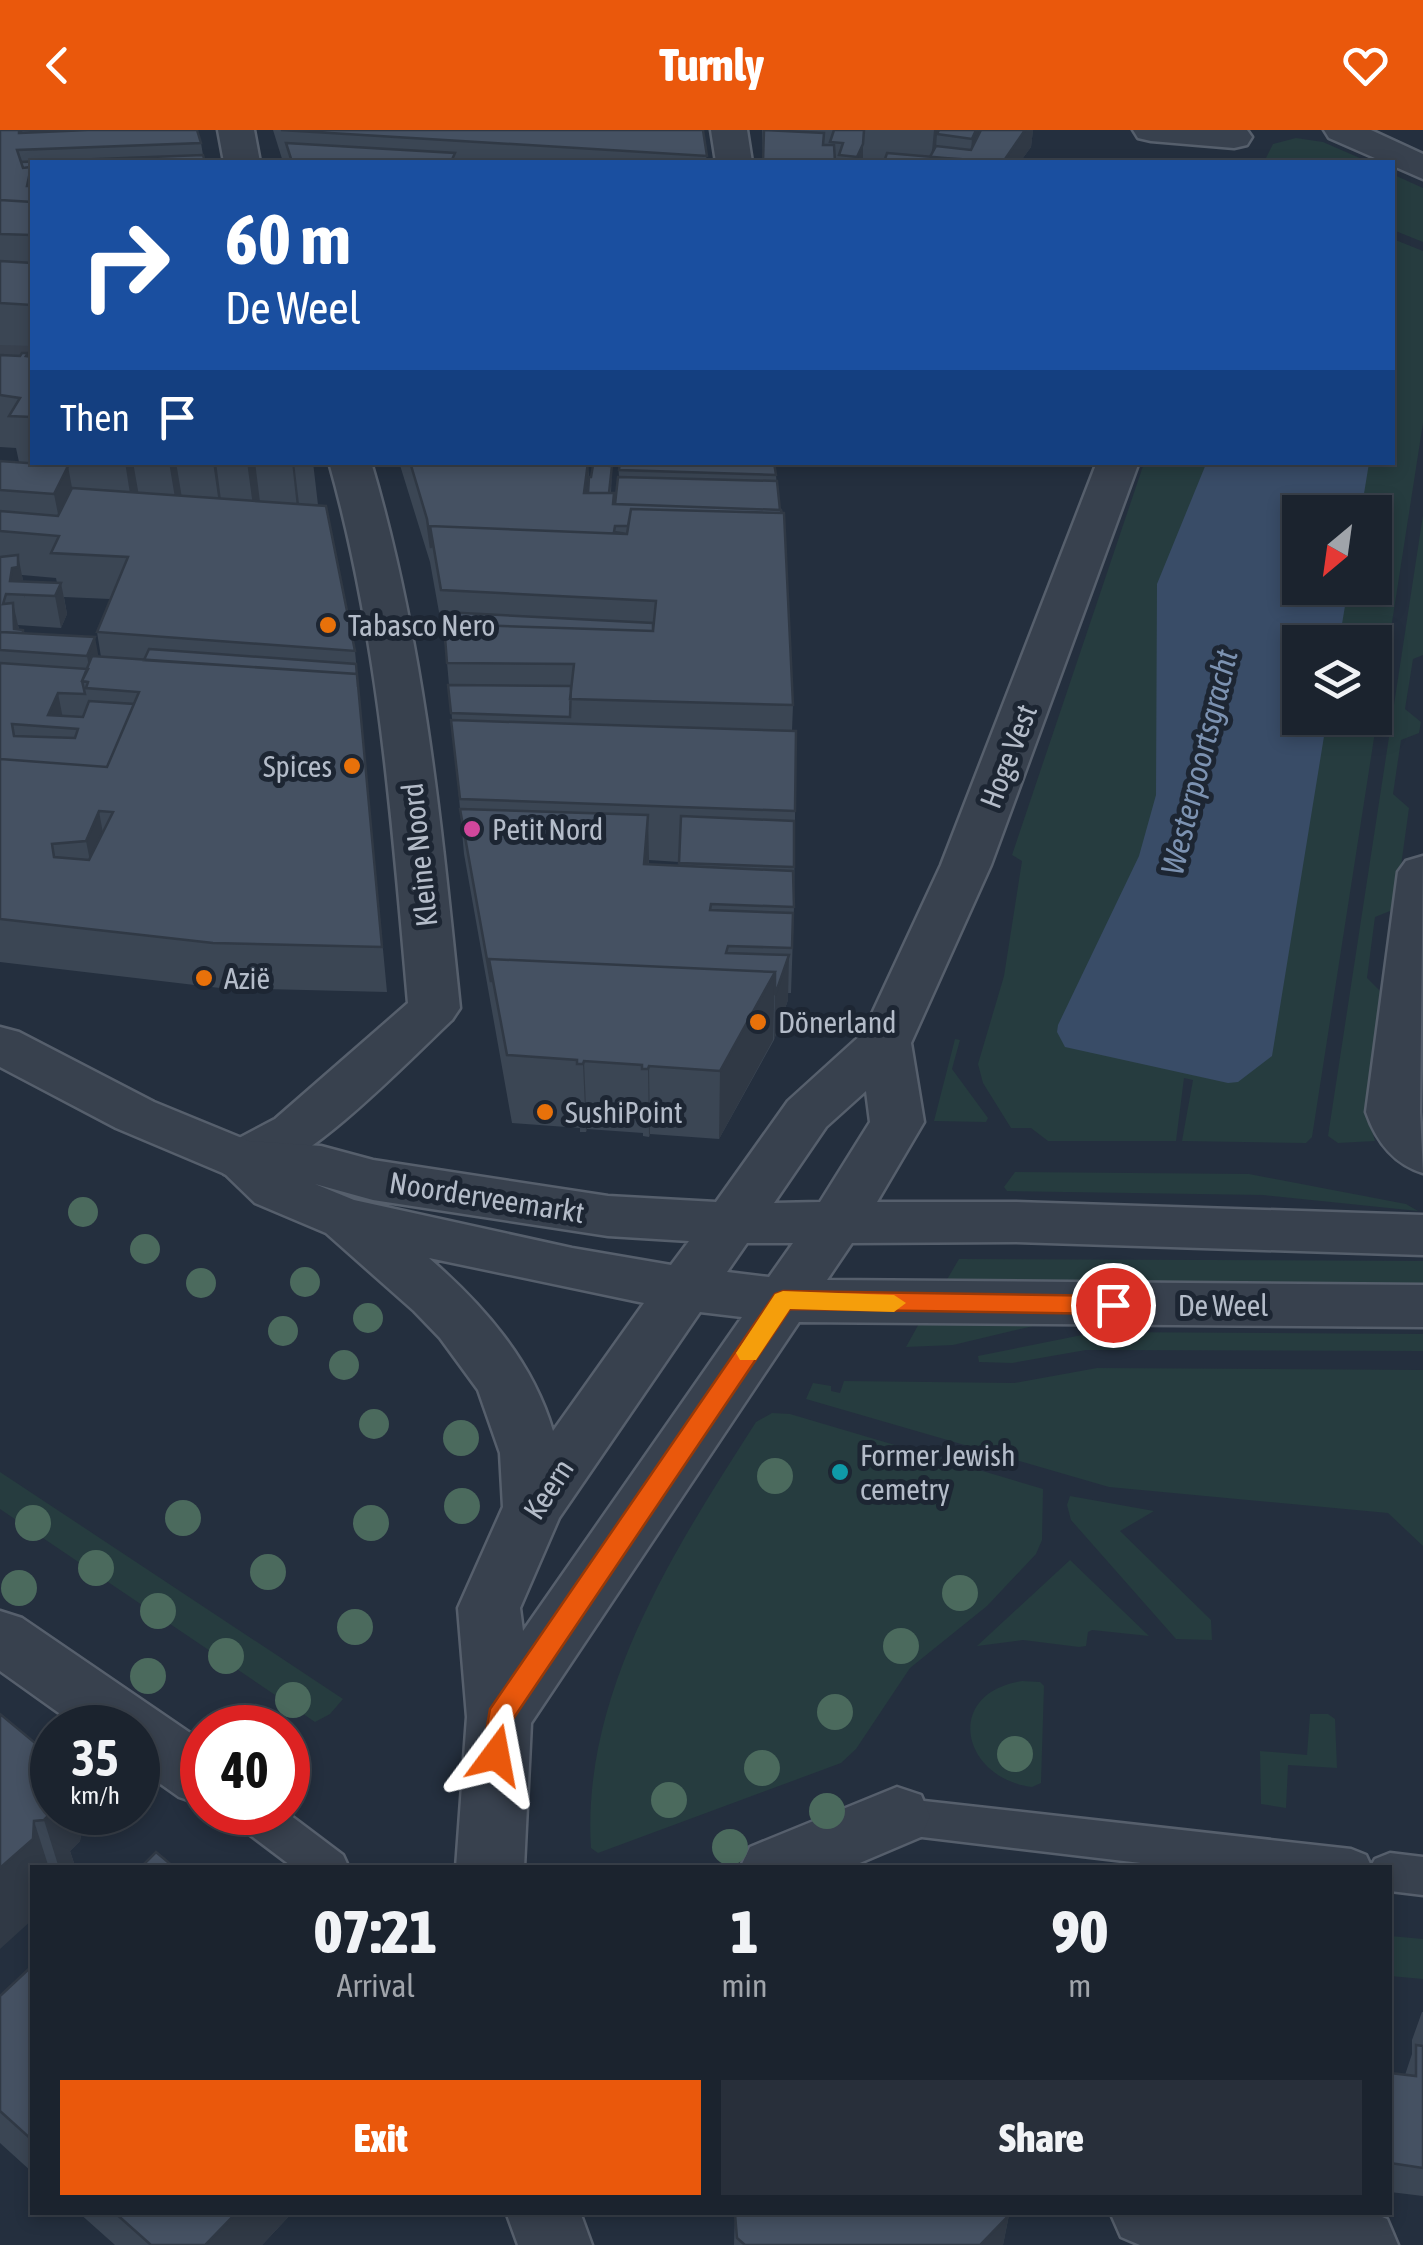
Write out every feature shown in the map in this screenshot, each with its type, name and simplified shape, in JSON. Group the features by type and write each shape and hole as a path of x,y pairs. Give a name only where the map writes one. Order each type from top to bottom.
{"street":[{"path":"236,130 242,160"},
{"path":"730,130 734,160"},
{"path":"1151,130 1233,143"},
{"path":"1342,130 1423,168"},
{"path":"0,354 30,356"},
{"name":"Kleine Noord","path":"243,1160 294,1132 434,1008 410,764 355,538 350,465"},
{"name":"Hoge Vest","path":"733,1223 808,1114 884,1044 966,865 1115,465"},
{"path":"1423,872 1393,1112 1399,1129 1423,1154"},
{"name":"Noorderveemarkt","path":"0,1044 135,1115 243,1160 322,1165 373,1180 608,1216 836,1225"},
{"path":"836,1225 897,1122 884,1044"},
{"name":"Noorderveemarkt","path":"243,1160 274,1189 342,1218 572,1269 686,1289 783,1300"},
{"name":"Noorderveemarkt","path":"342,1218 444,1302 483,1346 515,1407 530,1454 532,1507"},
{"path":"836,1225 1016,1222 1423,1235"},
{"name":"Keern","path":"490,1865 500,1717 489,1608 532,1507 733,1223"},
{"name":"Keern","path":"500,1717 836,1225"},
{"name":"De Weel","path":"783,1300 1423,1306"},
{"path":"3,1644 95,1705"},
{"path":"788,1865 893,1842"},
{"path":"544,2215 555,2245"},
{"path":"1166,2215 1361,2245"}],"lane":[{"path":"283,1835 324,1865"},
{"path":"893,1842 1298,1865"},
{"path":"1392,1872 1423,1876"}],"green space":[{"path":"1296,138 1323,142 1364,160 1265,160 1273,144"},
{"path":"1395,175 1423,188 1423,242 1395,231"},
{"path":"1395,240 1423,251 1423,423 1392,625 1282,625 1282,735 1374,735 1312,1137 1306,1143 1182,1141 1193,1080 1184,1078 1176,1141 1048,1141 1031,1128 1011,1128 983,1083 978,1064 1004,976 1022,861 1012,855 1143,465 1395,465"},
{"path":"1423,515 1423,655 1413,659 1405,709 1421,722 1419,733 1401,740 1393,794 1409,808 1395,909 1375,917 1367,978 1383,994 1367,1114 1375,1141 1338,1143 1328,1136"},
{"path":"955,1039 960,1040 952,1069 988,1118 986,1122 934,1121"},
{"path":"1015,1172 1249,1174 1406,1204 1418,1211 1263,1195 1007,1191 1004,1187"},
{"path":"959,1259 1423,1261 1423,1291 942,1288"},
{"path":"921,1320 1046,1323 953,1345 906,1347"},
{"path":"1097,1332 1423,1334 1423,1351 1086,1350 1012,1363 979,1362 978,1356"},
{"path":"1097,1368 1423,1370 1423,1546 1388,1513 1109,1487 806,1399 813,1383 831,1386 831,1391 840,1393 844,1381 1014,1383"},
{"path":"772,1413 790,1414 1043,1489 1042,1540 1036,1554 987,1606 910,1668 856,1749 841,1763 598,1853 591,1848 592,1790 601,1734 618,1678 640,1624 695,1520 756,1422"},
{"path":"0,1472 343,1699 330,1714 315,1722 310,1719 310,1705 290,1705 0,1509"},
{"path":"1070,1496 1154,1511 1120,1531 1211,1620 1212,1640 1176,1639 1071,1520 1067,1505"},
{"path":"1070,1560 1149,1636 1092,1630 1088,1632 1086,1646 1079,1647 1023,1640 977,1646"},
{"path":"1022,1681 1040,1682 1044,1686 1041,1783 1032,1787 1008,1780 989,1768 977,1753 971,1735 972,1717 980,1701 997,1689"},
{"path":"1310,1714 1328,1714 1335,1719 1337,1768 1288,1765 1286,1808 1261,1804 1260,1751 1307,1755"},
{"path":"1392,1936 1423,1939 1423,1979 1392,1976"}],"water":[{"name":"Westerpoortsgracht","path":"1206,465 1369,465 1364,495 1282,495 1282,605 1345,605 1342,625 1282,625 1282,735 1324,735 1272,1056 1238,1082 1065,1047 1057,1032 1139,856 1156,795 1157,584"}],"building":[{"path":"0,130 197,130 201,143 17,150 23,168 30,167 30,202 0,200"},
{"path":"21,130 88,130 21,133"},
{"path":"281,130 703,130 707,156"},
{"path":"764,130 824,133 823,145 834,145 835,160 763,160"},
{"path":"834,130 864,130 857,157 839,155 843,143 830,142"},
{"path":"939,130 976,130 972,139 937,134"},
{"path":"981,130 1025,130 1004,160 930,157 936,146 971,150"},
{"path":"286,143 455,153 452,160 291,160"},
{"path":"887,153 968,160 885,160"},
{"path":"203,155 204,160 73,160"},
{"path":"0,200 30,202 30,235 0,234"},
{"path":"0,261 30,263 30,305 0,303"},
{"path":"28,353 26,356 30,357 30,417 9,416 20,398 0,395 0,355"},
{"path":"0,461 68,466 54,494 0,490"},
{"path":"411,465 588,465 584,493 614,493 613,504 782,513 631,509 628,526 615,526 614,532 627,534 430,526 431,548"},
{"path":"593,465 612,466 609,493 588,493"},
{"path":"620,465 774,465 776,475 619,470"},
{"path":"618,477 777,481 780,510 615,504"},
{"path":"72,488 326,506 355,651 97,632 128,557 51,553 59,536 0,531 0,511 58,516"},
{"path":"631,509 784,513 793,705 570,699 574,664 447,663 444,624 653,631 656,601 441,590 430,526 627,534"},
{"path":"18,555 18,567 12,568 10,581 61,583 55,596 6,594 3,604 13,603 14,629 23,633 0,632 0,557"},
{"path":"443,612 653,623 653,631 444,624"},
{"path":"0,632 95,637 87,656 0,650"},
{"path":"149,649 356,664 357,674 144,660"},
{"path":"92,656 357,674 382,947 213,943 0,919 0,759 107,767 139,692 86,688 88,682 82,681","holes":["99,811 113,812 89,860 54,857 52,844 86,841"]},
{"path":"0,663 88,669 82,681 85,694 58,693 48,715 83,717 89,701 134,704 107,767 0,759","holes":["12,724 78,729 75,738 14,736"]},
{"path":"448,685 571,686 570,717 451,713"},
{"path":"451,720 796,731 795,811 460,799"},
{"path":"460,809 648,815 644,864 793,871 794,907 711,904 710,910 793,913 792,948 728,946 726,953 789,955 775,995 775,972 489,959 491,982"},
{"path":"681,816 794,821 794,867 679,863"},
{"path":"489,959 775,972 720,1071 649,1066 642,1069 642,1065 584,1061 577,1064 577,1060 507,1055"},
{"path":"0,1714 30,1739 30,1835 33,1835 0,1868"},
{"path":"156,1852 171,1865 143,1865"},
{"path":"30,1968 30,2138 0,2111 0,1996"},
{"path":"1416,2045 1423,2046 1423,2168 1392,2163 1392,2073 1416,2076"},
{"path":"117,2215 234,2215 205,2245 151,2245"},
{"path":"735,2215 1009,2215 980,2245 745,2245 737,2238"}],"slow traffic":[{"path":"748,1353 783,1300 894,1303"}],"place":[{"name":"Tabasco Nero","path":"328,625"},
{"name":"Spices","path":"352,766"},
{"name":"Petit Nord","path":"472,829"},
{"name":"Azië","path":"204,978"},
{"name":"Dönerland","path":"758,1022"},
{"name":"SushiPoint","path":"545,1112"},
{"name":"Former Jewish cemetry","path":"840,1472"}],"route":[{"path":"496,1755 500,1717 783,1300 1113,1305"}]}
